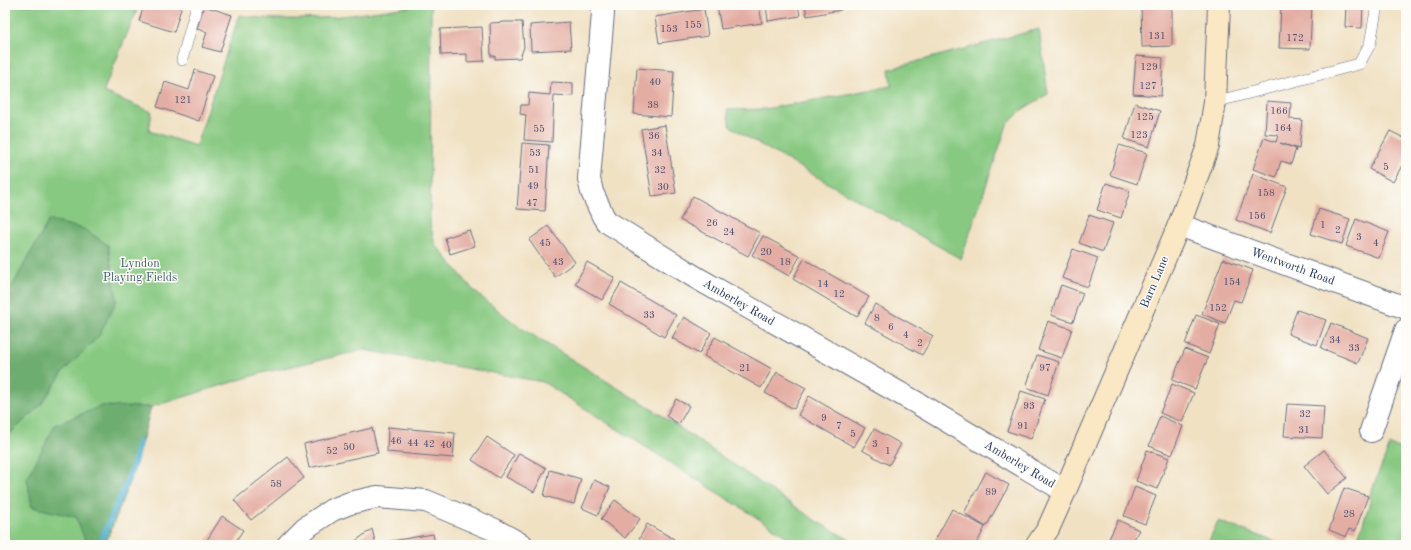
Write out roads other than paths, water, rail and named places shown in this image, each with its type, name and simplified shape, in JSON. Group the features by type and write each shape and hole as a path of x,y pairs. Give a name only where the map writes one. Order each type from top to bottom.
{"street":[{"name":"Amberley Road","path":"602,5 604,13 589,179 596,202 607,222 695,277 917,403 1065,491"},
{"name":"Barn Lane","path":"1037,545 1048,529 1065,491 1179,225 1208,146 1215,102 1219,5"},
{"name":"Wentworth Road","path":"1179,225 1406,308"},
{"path":"1371,431 1406,330"},
{"path":"288,545 305,528 332,510 350,503 377,497 426,501 495,530 522,545"}],"lane":[{"path":"182,60 197,5"},
{"path":"1215,102 1359,64 1370,44 1377,5"}],"waterway":[{"path":"99,545 132,469 139,443"}],"park label":[{"name":"Lyndon Playing Fields","path":"140,270"}]}
